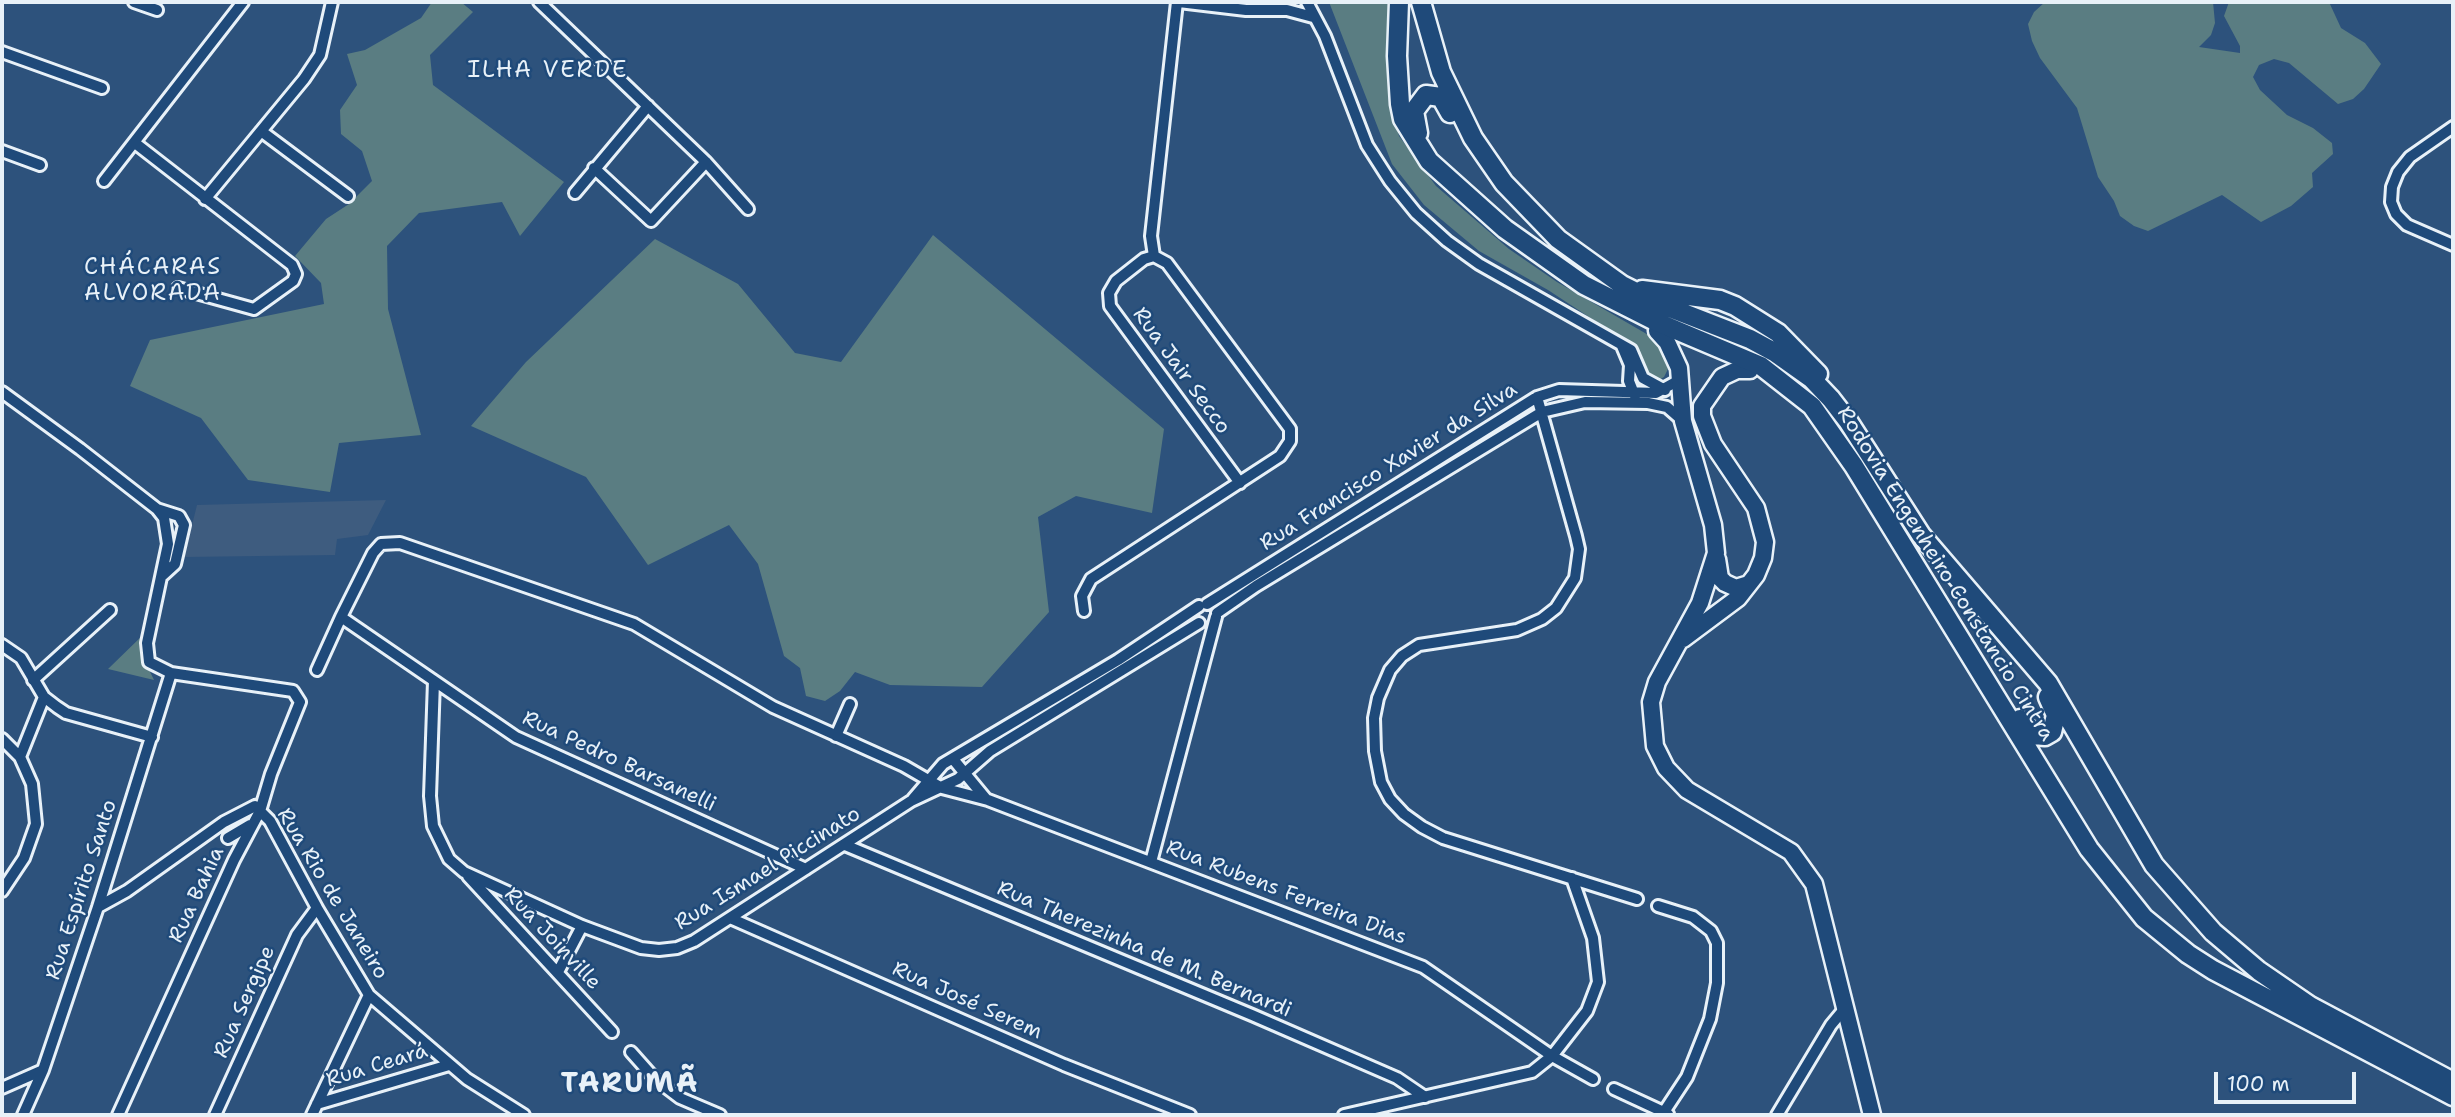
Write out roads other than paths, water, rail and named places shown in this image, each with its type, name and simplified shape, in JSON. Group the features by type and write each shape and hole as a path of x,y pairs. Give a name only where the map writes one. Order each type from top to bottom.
{"main road":[{"name":"Rodovia Engenheiro Constancio Cintra","path":"1399,2 1398,85 1404,118 1413,137 1442,176 1544,258 1608,298 1741,357 1780,378 1823,421 2089,849 2144,918 2188,954 2213,970 2453,1096"},
{"name":"Rodovia Engenheiro Constancio Cintra","path":"1421,2 1437,62 1458,112 1504,183 1558,240 1622,285 1660,304 1751,339 1801,370 1836,405 1920,535 2048,683 2154,865 2213,932 2259,971 2310,1006 2453,1082"},
{"path":"1836,405 1825,383 1793,346 1735,306 1720,300 1622,285 1596,276 1534,227 1488,174 1440,97 1431,94 1421,99 1414,111 1416,127 1432,154 1465,189 1576,288 1657,331 1750,370 1789,394 1812,417 1888,522"},
{"path":"1657,331 1676,358 1681,379 1683,421 1713,525 1720,578 1736,588 1749,584"},
{"path":"1751,339 1804,382 1835,415 1899,518 1926,555 2016,654 2042,688 2056,715 2052,732 2042,737 2029,732 1927,572 1906,551"},
{"path":"1678,643 1738,598 1763,558 1765,542 1756,508 1713,444 1702,416 1702,406 1722,377 1737,370 1750,370"},
{"path":"1716,553 1700,603 1661,669 1651,702 1651,726 1660,758 1676,779 1697,798 1773,839 1791,852 1805,870 1820,900 1872,1115"}],"street":[{"path":"134,2 157,10"},
{"path":"104,181 243,2"},
{"path":"205,199 320,55 332,2"},
{"path":"539,2 706,162 748,209"},
{"path":"1084,611 1082,596 1091,579 1285,452 1290,441 1290,429 1167,263 1154,256 1151,236 1178,2 1246,10 1287,10 1313,17"},
{"path":"1307,2 1325,36 1367,145 1390,181 1416,213 1447,241 1479,264 1634,354 1648,383 1665,390 1681,379"},
{"path":"2,52 102,88"},
{"path":"575,193 648,106"},
{"path":"2453,127 2424,146 2398,172 2392,187 2391,202 2396,214 2417,231 2453,245"},
{"path":"261,131 348,196"},
{"path":"135,143 292,265 296,274 293,281 254,309 178,288"},
{"path":"2,151 40,165"},
{"path":"594,169 651,221 706,162"},
{"name":"Rua Jair Secco","path":"1154,256 1144,259 1116,281 1109,293 1110,306 1240,483"},
{"path":"1622,346 1630,365 1629,381 1640,403"},
{"path":"1612,392 1629,381"},
{"name":"Rua Francisco Xavier da Silva","path":"926,780 934,771 953,759 1537,397 1559,390 1665,390"},
{"path":"2,392 157,509 180,516 184,525 175,564 163,575"},
{"path":"1537,397 1579,549 1575,578 1556,608 1542,619 1517,630 1419,645 1402,656 1384,680 1374,718 1375,751 1381,782 1390,799 1404,814 1443,838 1637,899"},
{"name":"Rua Francisco Xavier da Silva","path":"1217,615 1256,586 1542,412 1585,402 1640,403 1667,407 1683,421"},
{"path":"157,509 168,531 163,575 147,654 154,666 171,673"},
{"path":"317,670 373,553 381,544 400,543 634,624 739,689 836,737 904,766 926,780"},
{"path":"1151,862 1217,615 1213,607 1203,605 1196,613 1205,657"},
{"path":"33,680 110,610"},
{"path":"942,788 990,751 1180,635 1200,624 1211,624 1217,615"},
{"name":"Rua Pedro Barsanelli","path":"341,617 538,748 806,869"},
{"path":"1173,624 1180,635"},
{"path":"2,645 21,658 44,697 66,713 152,737"},
{"name":"Rua Bahia","path":"118,1115 233,860 260,811 271,774 300,702 293,691 171,673"},
{"name":"Rua Espírito Santo","path":"23,1115 43,1070 98,907 171,673"},
{"name":"Rua Ismael Piccinato","path":"434,681 430,796 433,826 449,859 464,872 582,926 640,948 677,948 694,941 911,801 942,788"},
{"path":"20,757 44,697"},
{"path":"836,737 850,704"},
{"path":"2,739 20,757 32,785 36,824 24,858 2,891"},
{"path":"953,759 988,800"},
{"path":"904,766 934,771"},
{"name":"Rua Ismael Piccinato","path":"911,801 926,780"},
{"name":"Rua Rubens Ferreira Dias","path":"926,780 942,788 988,800 1423,967 1552,1056 1593,1079"},
{"name":"Rua Rio de Janeiro","path":"98,907 127,891 224,822 251,807 260,811 273,825 317,908 369,995 486,1095 524,1115"},
{"path":"224,822 233,860"},
{"path":"228,838 250,825 273,825"},
{"name":"Rua Therezinha de M. Bernardi","path":"845,845 1397,1078 1425,1097"},
{"name":"Rua Joinville","path":"464,872 612,1032"},
{"path":"1344,1115 1532,1072 1552,1056 1587,1011 1598,982 1593,938 1572,878"},
{"path":"1614,1089 1666,1114 1687,1077 1710,1019 1717,983 1717,943 1711,931 1693,917 1658,906"},
{"name":"Rua Sergipe","path":"215,1115 297,935 317,908"},
{"name":"Rua José Serem","path":"730,918 1064,1065 1189,1115"},
{"path":"558,972 582,926"},
{"path":"312,1115 369,995"},
{"path":"1777,1115 1831,1025 1846,1007"},
{"path":"631,1052 655,1079 680,1098 720,1115"},
{"name":"Rua Ceará","path":"317,1104 449,1065"},
{"path":"2,1088 43,1070"}],"district":[{"name":"ILHA VERDE","path":"548,71"},
{"name":"CHÁCARAS ALVORADA","path":"153,281"},
{"name":"TARUMÃ","path":"630,1085"}]}
